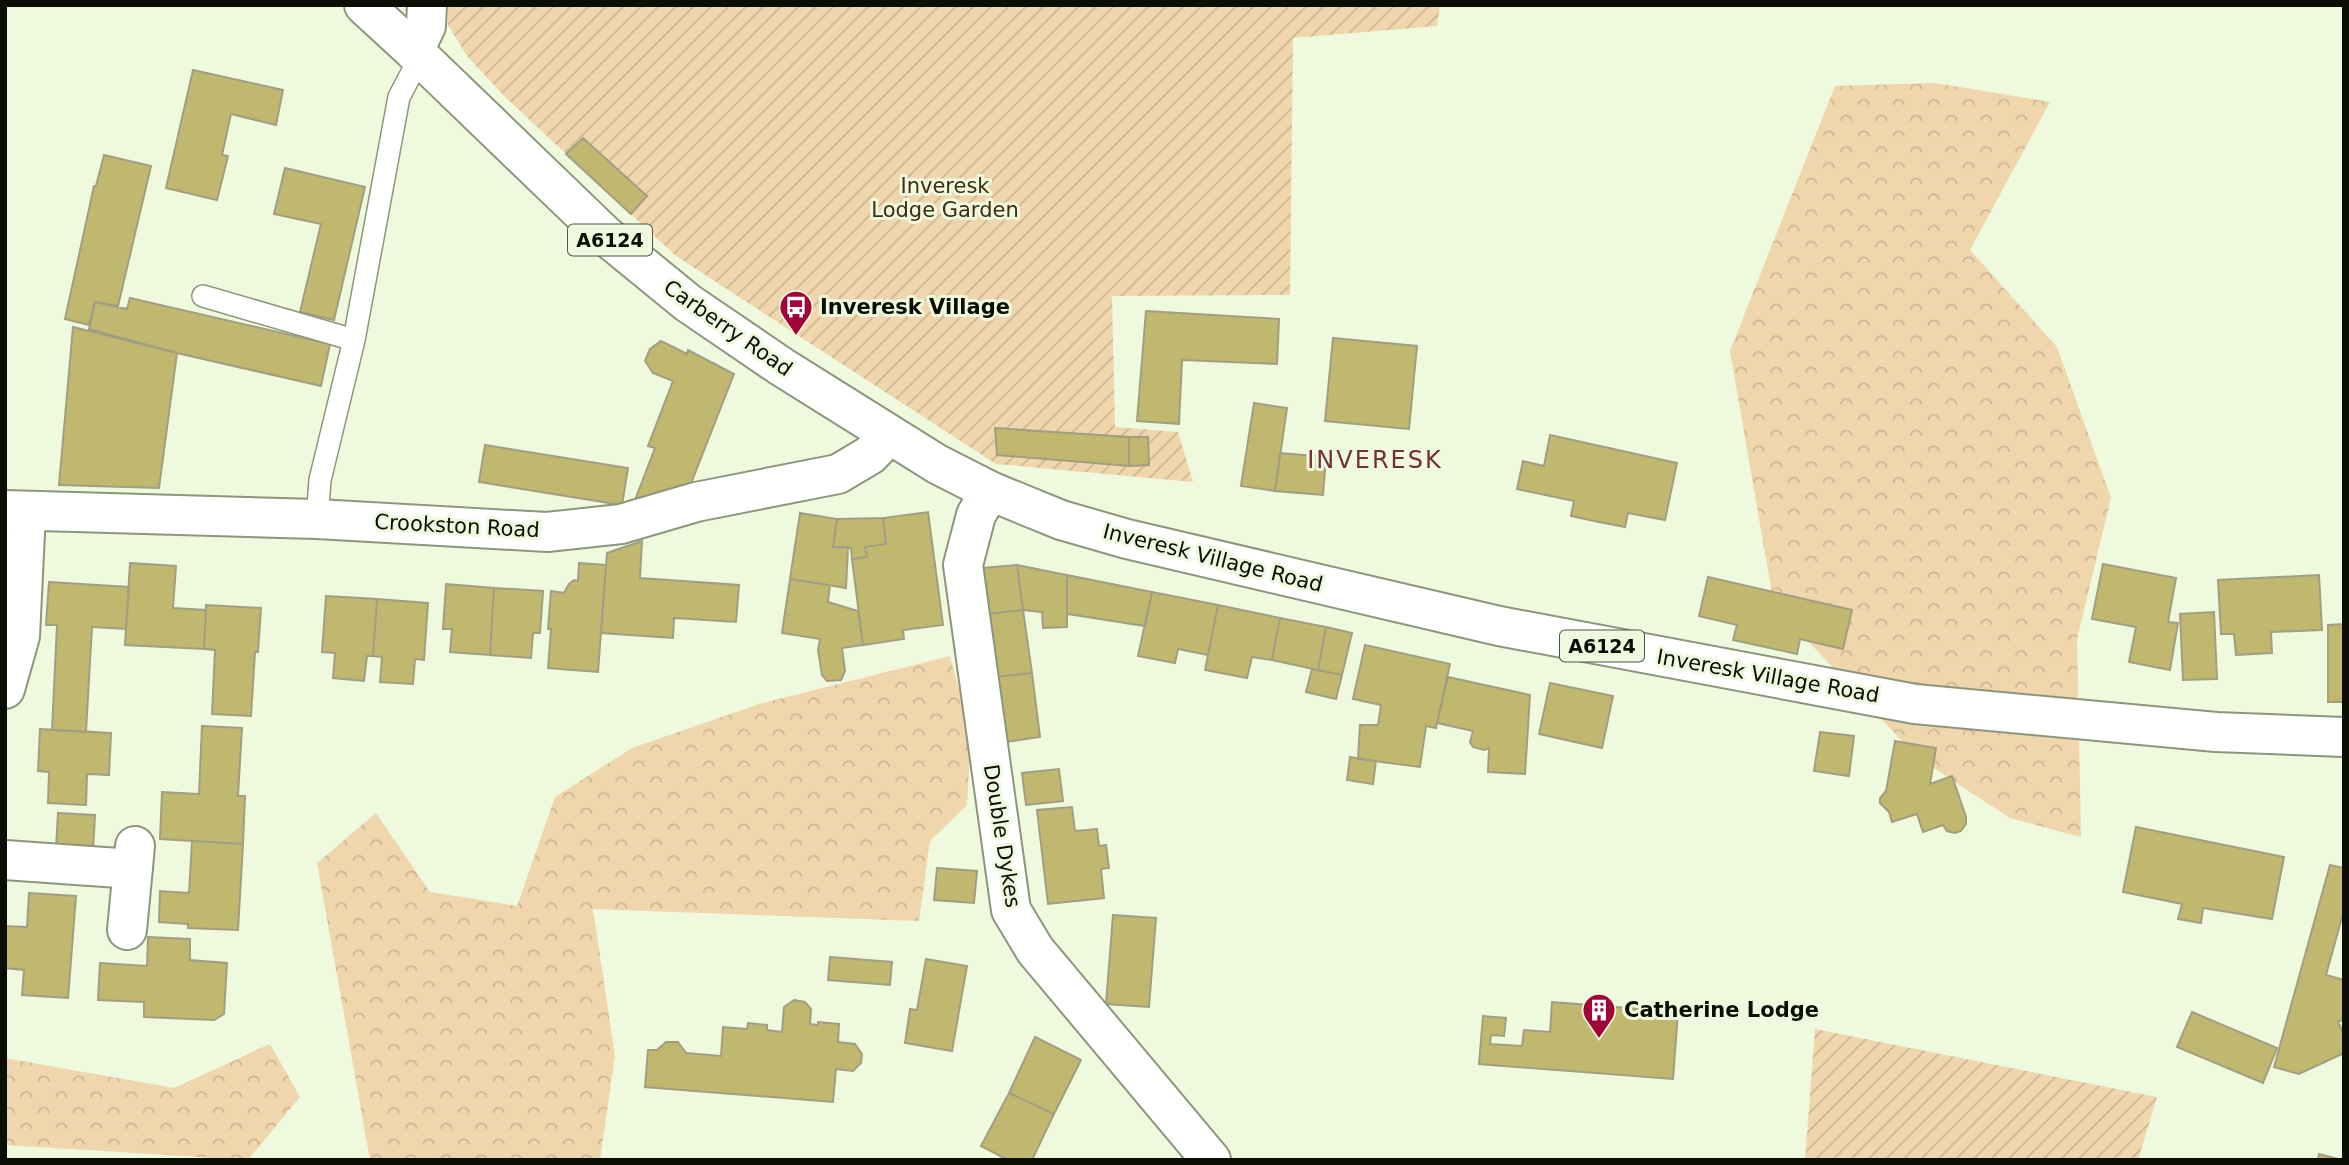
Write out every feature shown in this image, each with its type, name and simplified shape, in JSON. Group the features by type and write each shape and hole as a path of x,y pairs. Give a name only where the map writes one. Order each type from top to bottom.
{"main road":[{"name":"Carberry Road","path":"364,5 606,236 688,303 889,435"},
{"path":"417,54 426,26 427,5"},
{"name":"Inveresk Village Road","path":"889,435 990,491 1061,520 1127,539 1499,626 1915,704 2216,732 2344,737"},
{"name":"Crookston Road","path":"16,511 317,519 547,531 621,524 696,502 838,474 870,454 889,435"},
{"name":"Double Dykes","path":"990,491 976,515 963,565 1011,910 1035,950 1211,1160"},
{"path":"5,689 20,636 16,511"},
{"path":"5,860 134,858 127,930"}],"lane":[{"path":"317,519 320,480 354,340 400,97 417,54"},
{"path":"204,296 354,340"}],"green space":[{"name":"Inveresk Lodge Garden","path":"448,5 1440,5 1437,26 1293,38 1290,295 1112,296 1115,427 1178,432 1193,482 996,464 676,256 504,96 467,56 448,25"},
{"path":"1935,83 2050,102 1970,250 2057,347 2111,498 2077,639 2081,837 2010,818 1918,758 1774,605 1730,351 1835,86"},
{"path":"950,656 971,735 967,805 930,841 919,921 593,909 615,1056 600,1160 370,1160 317,863 376,813 430,892 517,906 555,797 632,748 759,704"},
{"path":"1815,1029 2157,1097 2138,1160 1805,1160"},
{"path":"270,1044 300,1097 248,1160 5,1145 5,1058 174,1088"}],"building":[{"path":"193,70 283,90 276,125 231,114 222,155 228,156 217,200 166,188"},
{"path":"583,138 647,196 631,214 566,154"},
{"path":"104,155 151,166 118,306 95,302 89,325 65,319 94,186"},
{"path":"285,168 365,187 334,320 300,312 321,224 274,214"},
{"path":"130,298 330,344 321,386 177,353 89,329 95,302 127,309"},
{"path":"1146,311 1279,319 1277,364 1182,360 1179,424 1137,421"},
{"path":"73,327 177,353 159,488 59,485"},
{"path":"1333,338 1417,346 1409,429 1325,421"},
{"path":"661,341 687,354 688,350 734,374 690,486 635,500 655,448 648,446 673,381 653,373 645,361 650,349"},
{"path":"1254,403 1287,408 1275,491 1241,486"},
{"path":"995,428 1129,437 1129,466 997,455"},
{"path":"1550,435 1677,463 1665,520 1628,513 1625,527 1599,522 1571,516 1574,501 1517,489 1523,461 1544,466"},
{"path":"1129,437 1148,437 1149,465 1129,466"},
{"path":"485,445 628,468 622,505 479,482"},
{"path":"1280,453 1326,457 1323,495 1275,491"},
{"path":"928,512 943,625 903,630 904,639 863,645 852,559 867,557 865,547 886,544 883,518"},
{"path":"800,513 837,519 833,547 848,547 846,588 790,579"},
{"path":"883,518 886,544 865,547 867,557 852,559 851,548 833,547 837,519"},
{"path":"642,541 640,578 739,585 736,622 674,618 673,638 601,633 607,553"},
{"path":"130,563 176,566 173,608 206,610 204,649 125,645"},
{"path":"579,563 606,565 598,672 548,668 551,591 564,593 569,584 574,580 578,581"},
{"path":"2103,564 2176,578 2168,622 2178,623 2170,670 2129,662 2136,627 2092,619"},
{"path":"1017,565 1023,610 988,614 982,568"},
{"path":"1017,565 1067,575 1067,627 1043,628 1042,612 1023,610"},
{"path":"1067,575 1152,592 1145,626 1067,614"},
{"path":"2319,575 2322,630 2271,632 2272,653 2236,655 2234,634 2221,634 2218,580"},
{"path":"1708,577 1852,610 1843,649 1800,639 1797,654 1733,640 1737,625 1699,616"},
{"path":"790,579 830,585 828,602 858,611 863,645 842,648 845,671 841,680 827,681 822,675 818,650 820,639 782,633"},
{"path":"49,582 129,587 126,629 92,627 86,732 52,730 57,625 46,625"},
{"path":"446,584 494,588 490,655 450,652 452,629 443,629"},
{"path":"494,588 543,591 540,633 533,633 531,658 490,655"},
{"path":"1152,592 1218,605 1208,655 1178,649 1175,663 1138,656"},
{"path":"326,596 377,599 373,656 367,656 364,681 333,678 335,653 322,652"},
{"path":"377,599 428,603 424,660 415,659 413,684 380,682 382,657 373,656"},
{"path":"206,605 261,608 251,716 212,714 215,650 204,649"},
{"path":"1218,605 1280,618 1272,660 1252,657 1247,678 1205,670"},
{"path":"1023,610 1032,673 996,677 988,614"},
{"path":"2214,612 2217,679 2183,680 2180,614"},
{"path":"1280,618 1326,627 1318,670 1272,660"},
{"path":"2344,624 2344,702 2328,702 2328,625"},
{"path":"1326,627 1352,633 1342,675 1318,670"},
{"path":"1365,645 1450,664 1436,728 1426,726 1420,767 1358,759 1360,725 1378,725 1381,705 1353,699"},
{"path":"1312,669 1342,675 1336,699 1306,692"},
{"path":"1032,673 1040,737 1005,742 996,677"},
{"path":"1448,677 1530,695 1525,774 1488,772 1489,748 1484,750 1473,747 1470,742 1473,731 1437,723"},
{"path":"1550,683 1613,696 1602,748 1539,734"},
{"path":"202,726 242,728 238,796 245,796 243,844 160,839 162,792 199,794"},
{"path":"40,729 111,733 109,775 87,774 86,805 48,803 49,772 38,771"},
{"path":"1820,732 1854,736 1849,776 1814,771"},
{"path":"1895,741 1936,748 1930,784 1952,776 1966,817 1966,824 1961,831 1947,831 1943,825 1923,832 1917,814 1892,822 1889,812 1880,803 1880,798 1886,791"},
{"path":"1350,757 1376,761 1373,784 1347,780"},
{"path":"1059,769 1063,801 1026,805 1022,773"},
{"path":"1072,807 1075,831 1097,829 1099,846 1106,845 1109,868 1101,869 1104,898 1048,904 1037,810"},
{"path":"58,813 95,815 93,851 56,849"},
{"path":"2136,827 2284,857 2272,919 2203,908 2201,923 2178,919 2182,904 2123,892"},
{"path":"192,841 243,844 238,930 188,928 188,924 159,922 160,891 189,893"},
{"path":"2330,865 2344,868 2344,910 2326,975 2344,980 2344,1019 2338,1022 2344,1034 2344,1053 2299,1074 2274,1067"},
{"path":"937,868 977,871 974,903 934,900"},
{"path":"29,893 76,896 68,998 22,995 24,970 5,968 5,926 27,927"},
{"path":"1113,915 1156,918 1149,1007 1106,1004"},
{"path":"148,937 190,939 190,960 227,963 224,1014 214,1020 144,1017 144,1002 98,1000 100,963 147,966"},
{"path":"830,957 892,962 890,985 828,980"},
{"path":"926,959 967,966 952,1051 905,1043 910,1009 917,1010"},
{"path":"794,1000 805,1002 811,1009 810,1024 839,1024 838,1042 855,1044 862,1054 861,1063 853,1071 836,1069 833,1102 645,1087 648,1050 657,1050 666,1042 678,1042 686,1053 721,1056 723,1027 747,1029 748,1023 767,1025 767,1030 782,1032 784,1007"},
{"name":"Catherine Lodge","path":"1552,1002 1678,1012 1673,1079 1479,1064 1483,1016 1506,1018 1504,1036 1491,1035 1490,1044 1522,1046 1524,1030 1550,1032"},
{"path":"2192,1012 2277,1048 2263,1083 2177,1047"},
{"path":"1035,1037 1081,1060 1054,1114 1009,1093"},
{"path":"1009,1093 1054,1114 1032,1160 1008,1160 981,1146"},
{"path":"2319,1154 2342,1160 2318,1160"}],"place":[{"name":"Inveresk Village","path":"796,337"},
{"name":"Catherine Lodge","path":"1599,1040"}],"district":[{"name":"INVERESK","path":"1375,460"}]}
